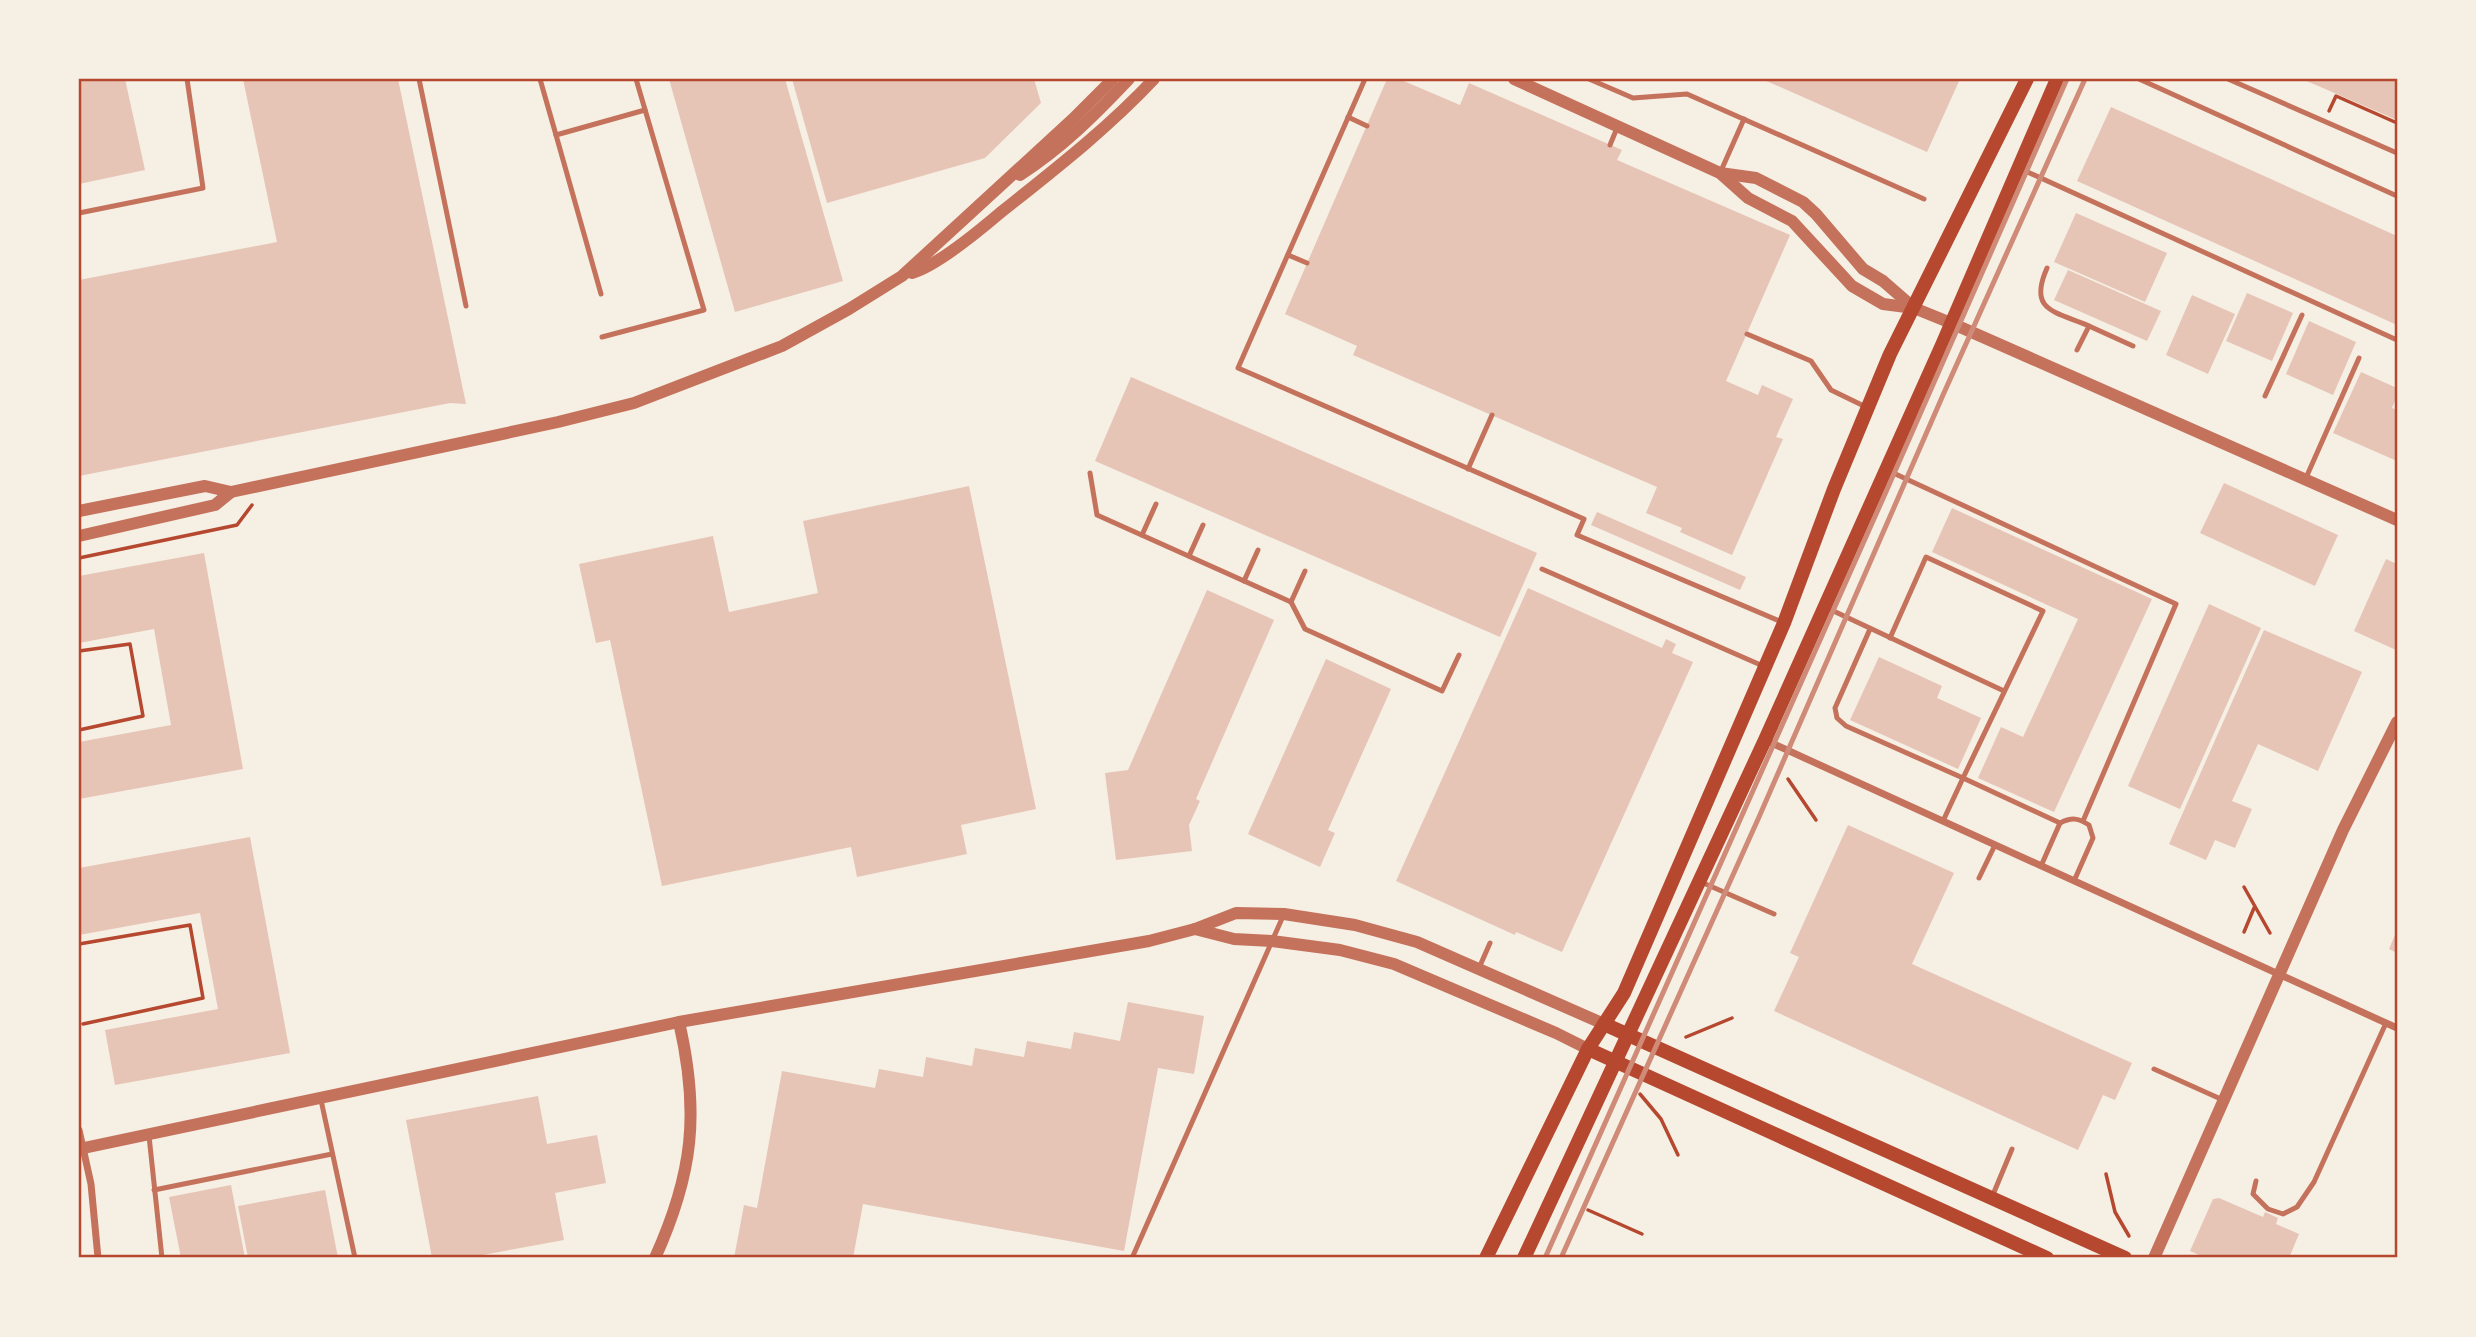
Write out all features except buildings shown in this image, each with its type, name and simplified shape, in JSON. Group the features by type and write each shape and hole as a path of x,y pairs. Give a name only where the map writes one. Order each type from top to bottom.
{"main road":[{"path":"1486,1258 1588,1049 1624,993 1766,667 1867,408 2027,79"},
{"path":"1524,1258 1765,740 2057,79"},
{"path":"1604,1024 2125,1258"},
{"path":"1588,1049 2047,1258"}],"street":[{"path":"79,511 205,486 230,492 558,422 634,402 782,346 902,276 1113,79"},
{"path":"990,194 1051,156 1129,79"},
{"path":"902,276 918,272 968,239 1095,137 1154,79"},
{"path":"1514,79 1720,173 1756,178 1803,202 1863,269 1883,281 1914,308"},
{"path":"1720,173 1748,198 1792,221 1852,286 1883,304 1914,308 1951,323 2397,520"},
{"path":"79,536 215,505 230,492"},
{"path":"2154,1258 2343,830 2397,722"},
{"path":"1765,740 2397,1028"},
{"path":"81,1148 679,1023 1149,941 1195,929 1236,914 1284,914 1355,925 1417,942 1604,1024"},
{"path":"1195,929 1234,939 1340,950 1394,964 1588,1049"},
{"path":"655,1258 678,1204 687,1169 690,1105 686,1053 679,1023"},
{"path":"79,1130 91,1184 97,1258"}],"lane":[{"path":"79,213 203,188 187,79"},
{"path":"418,79 466,306"},
{"path":"540,79 601,294"},
{"path":"602,337 704,310 636,79"},
{"path":"1365,79 1238,368 1584,519 1577,535 1784,623"},
{"path":"1589,79 1633,98 1687,94 1924,199"},
{"path":"2139,79 2397,196"},
{"path":"2160,88 2163,79"},
{"path":"2228,79 2397,153"},
{"path":"556,135 645,110"},
{"path":"1348,117 1367,125"},
{"path":"1720,173 1744,119"},
{"path":"1610,145 1618,127"},
{"path":"2018,168 2397,340"},
{"path":"1288,255 1307,263"},
{"path":"2047,268 2039,285 2039,297 2049,309 2133,345"},
{"path":"2265,397 2302,315"},
{"path":"2077,350 2089,326"},
{"path":"1747,334 1811,361 1831,390 1867,408"},
{"path":"2305,480 2359,358"},
{"path":"1468,469 1492,415"},
{"path":"1886,470 2176,604 2083,821"},
{"path":"1090,472 1097,515 1292,602 1305,629 1442,691 1459,655"},
{"path":"1142,535 1156,504"},
{"path":"1189,556 1203,525"},
{"path":"1244,581 1258,550"},
{"path":"1890,638 1926,557 2043,611 1943,821"},
{"path":"1542,569 1766,667"},
{"path":"1292,602 1305,571"},
{"path":"1824,607 2004,691"},
{"path":"1870,629 1835,708 1837,718 1846,726 2060,823"},
{"path":"2041,866 2060,823 2079,819 2089,825 2093,838 2074,881"},
{"path":"1979,878 1995,845"},
{"path":"1698,880 1774,914"},
{"path":"1132,1258 1284,914"},
{"path":"1479,968 1490,943"},
{"path":"2256,1181 2253,1194 2268,1209 2283,1214 2297,1207 2314,1182 2386,1023"},
{"path":"2154,1069 2223,1100"},
{"path":"320,1097 355,1258"},
{"path":"149,1134 162,1258"},
{"path":"1992,1197 2012,1149"},
{"path":"154,1190 332,1154"}],"path":[{"path":"2329,111 2336,96 2397,122"},
{"path":"79,558 237,525 268,484"},
{"path":"79,651 130,644 143,716 79,730"},
{"path":"1788,779 1816,820"},
{"path":"2244,887 2270,933"},
{"path":"2244,932 2255,906"},
{"path":"79,944 190,925 203,998 83,1024"},
{"path":"1686,1037 1732,1017"},
{"path":"1640,1094 1661,1119 1678,1155"},
{"path":"2106,1174 2116,1212 2129,1236"},
{"path":"1588,1210 1642,1234"}],"railway":[{"path":"1545,1258 2067,79"},
{"path":"1561,1258 2085,79"}]}
